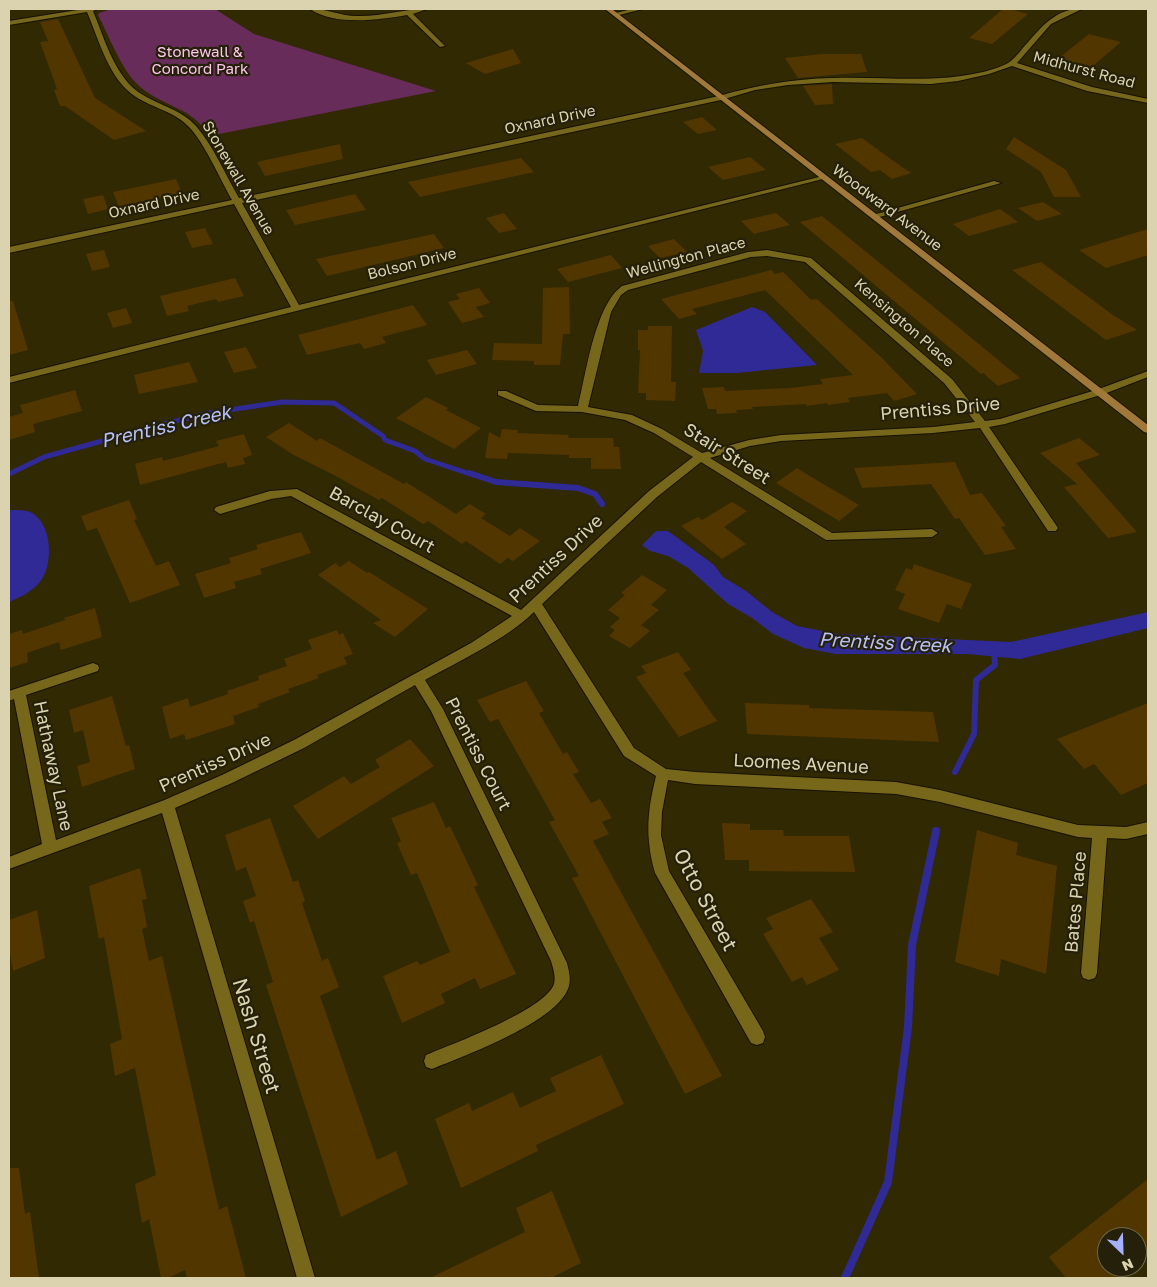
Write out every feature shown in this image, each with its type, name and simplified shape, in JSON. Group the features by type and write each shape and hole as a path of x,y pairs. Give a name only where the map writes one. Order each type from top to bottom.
{"main road":[{"name":"Woodward Avenue","path":"611,11 1148,430"}],"street":[{"path":"9,23 91,9"},
{"name":"Stonewall Avenue","path":"91,9 125,84 140,97 176,113 196,128 296,308"},
{"path":"313,9 348,18 368,18 409,13 424,9"},
{"path":"611,11 640,9"},
{"name":"Oxnard Drive","path":"9,250 236,200 721,98 754,88 810,81 930,82 987,73 1012,64 1049,23 1060,16 1079,9"},
{"path":"409,13 442,46"},
{"name":"Midhurst Road","path":"1012,64 1090,89 1148,101"},
{"name":"Bolson Drive","path":"9,380 823,178"},
{"path":"873,216 997,183"},
{"name":"Wellington Place","path":"582,409 606,312 618,293 638,283 743,255 767,253 795,258"},
{"name":"Kensington Place","path":"795,258 808,260 948,381 983,425 1052,528"},
{"name":"Prentiss Drive","path":"9,863 167,805 227,779 299,744 418,678 522,616 653,494 699,458 749,443 781,438 933,430 983,425 1019,418 1100,392 1148,374"},
{"name":"Stair Street","path":"502,393 536,408 582,409 628,417 658,431 830,537 932,533"},
{"name":"Barclay Court","path":"220,510 270,495 293,492 522,616"},
{"name":"Loomes Avenue","path":"535,603 629,752 663,774 695,778 896,788 940,796 1078,831 1126,834 1148,828"},
{"path":"14,694 93,668"},
{"name":"Prentiss Court","path":"418,678 436,709 504,847 562,972 560,988 551,1002 527,1018 432,1061"},
{"name":"Hathaway Lane","path":"14,694 50,847"},
{"name":"Otto Street","path":"663,774 653,819 655,853 662,873 758,1036"},
{"name":"Nash Street","path":"167,805 306,1278"},
{"name":"Bates Place","path":"1089,973 1100,833"}],"green space":[{"name":"Stonewall & Concord Park","path":"112,9 215,9 254,34 436,91 209,136 194,118 154,97 130,77 98,15"}],"water":[{"path":"752,307 765,312 817,365 736,373 699,373 703,351 696,330"},
{"path":"9,510 32,513 41,521 48,539 49,559 44,576 39,583 28,592 9,602"},
{"path":"656,531 668,531 714,565 723,577 746,591 772,612 797,626 838,634 1011,642 1148,612 1148,628 1020,659 967,654 836,654 804,648 773,634 752,618 728,604 688,568 668,556 650,551 642,545"}],"building":[{"path":"1003,9 1028,14 992,44 969,38"},
{"path":"58,19 95,98 146,131 114,140 65,106 60,106 54,90 57,89 40,42 48,41 40,22"},
{"path":"1089,34 1121,42 1088,70 1055,61"},
{"path":"513,49 521,63 485,74 466,63"},
{"path":"822,54 861,54 867,72 798,78 785,58"},
{"path":"832,84 833,104 815,105 803,86"},
{"path":"702,117 717,130 698,134 683,122"},
{"path":"1014,137 1066,170 1081,197 1054,197 1041,172 1006,149"},
{"path":"862,138 911,173 892,179 880,170 871,172 835,144"},
{"path":"340,144 343,159 265,176 257,162"},
{"path":"750,157 766,170 723,180 708,167"},
{"path":"521,158 534,172 420,197 408,182"},
{"path":"176,179 182,193 119,207 113,192"},
{"path":"355,194 366,210 295,225 286,210"},
{"path":"103,195 108,209 88,214 83,199"},
{"path":"1043,202 1062,214 1037,221 1018,208"},
{"path":"1000,209 1018,222 969,236 953,224"},
{"path":"504,213 517,229 499,233 486,218"},
{"path":"776,213 790,225 754,234 741,221"},
{"path":"822,216 1020,378 998,386 983,373 981,374 800,222"},
{"path":"205,228 213,244 192,248 185,232"},
{"path":"1148,229 1148,255 1106,268 1079,250"},
{"path":"434,234 444,248 327,276 316,259"},
{"path":"674,239 687,252 660,258 648,246"},
{"path":"104,250 110,267 92,271 86,254"},
{"path":"611,255 622,268 568,282 557,269"},
{"path":"1041,262 1113,315 1137,330 1106,340 1012,270"},
{"path":"771,270 775,274 783,272 811,300 817,299 881,357 917,394 894,401 887,393 848,398 850,402 828,405 827,403 807,406 806,404 752,407 753,409 736,410 737,413 717,414 716,409 708,409 702,388 724,387 725,391 790,388 823,384 820,379 853,375 765,290 692,309 697,314 679,319 661,299"},
{"path":"235,278 244,296 218,302 216,299 187,306 189,311 167,316 160,296"},
{"path":"569,287 570,334 563,334 560,365 534,365 534,361 492,360 494,343 542,344 543,288"},
{"path":"479,288 490,303 476,307 484,317 462,323 448,302 460,299 456,294"},
{"path":"9,301 13,301 28,350 9,355"},
{"path":"413,305 427,325 382,337 386,343 364,349 360,343 307,355 298,335"},
{"path":"126,308 132,323 113,328 107,313"},
{"path":"648,326 672,326 671,382 676,382 675,401 646,400 646,393 638,393 640,350 638,350 638,330 648,330"},
{"path":"246,347 257,368 234,373 224,352"},
{"path":"467,350 477,364 436,375 427,360"},
{"path":"189,362 198,382 139,394 134,375"},
{"path":"75,390 82,411 33,424 35,432 9,440 9,417 23,413 20,405"},
{"path":"426,397 448,408 446,410 481,428 454,449 396,418"},
{"path":"289,423 317,441 320,438 404,484 406,482 456,514 470,504 486,514 481,518 510,536 520,528 540,541 513,561 508,558 500,564 466,541 462,544 428,521 423,524 382,498 379,500 292,454 266,437"},
{"path":"502,429 518,430 517,433 569,435 568,438 613,438 614,447 619,447 621,469 591,469 591,458 569,458 569,455 508,453 507,459 485,458 489,432 500,438"},
{"path":"244,434 252,455 243,458 245,464 228,468 226,462 140,485 135,464 162,457 163,461 219,446 216,441"},
{"path":"1079,438 1100,455 1076,463 1137,532 1108,538 1064,487 1077,484 1040,453"},
{"path":"955,462 970,495 982,493 1006,526 1001,527 1016,549 985,555 959,518 955,519 931,484 862,488 854,468"},
{"path":"797,468 859,505 839,521 776,483"},
{"path":"129,500 137,519 134,520 156,566 169,561 180,585 130,603 97,528 87,531 81,516"},
{"path":"732,502 747,511 724,527 746,544 722,559 681,526 698,517 702,520"},
{"path":"301,532 311,553 260,569 262,574 234,582 236,588 204,598 195,574 231,563 229,558 258,549 256,545"},
{"path":"349,561 428,609 395,637 373,623 381,620 318,575 335,563 340,567"},
{"path":"914,564 972,584 961,609 947,604 939,623 898,609 905,594 895,590 906,568 912,570"},
{"path":"642,575 667,590 651,605 659,610 641,625 650,631 630,648 609,636 615,630 610,627 620,618 608,610 625,595 621,593"},
{"path":"95,608 102,637 61,650 59,642 27,653 28,662 9,668 9,634 22,630 23,634"},
{"path":"337,630 339,635 343,633 353,654 344,657 347,664 317,675 319,678 288,689 290,692 258,704 259,707 233,716 235,724 186,740 184,734 170,739 162,707 188,698 190,707 228,694 227,691 259,680 258,676 287,666 284,659 312,649 308,640"},
{"path":"678,652 691,670 683,673 717,721 679,737 636,677 646,673 641,666"},
{"path":"526,681 544,711 539,713 563,754 567,752 579,772 573,774 591,803 600,799 612,818 602,822 609,834 593,841 722,1076 685,1094 572,878 579,876 549,822 555,820 498,719 490,722 477,700"},
{"path":"112,696 126,746 129,745 135,769 82,787 77,766 90,762 83,730 74,733 69,710"},
{"path":"745,703 809,705 809,708 933,712 939,742 747,734"},
{"path":"1148,703 1148,783 1121,795 1094,764 1084,769 1057,739"},
{"path":"410,739 434,766 318,839 293,806 344,776 351,784 380,767 375,760"},
{"path":"434,802 446,828 450,826 478,885 474,887 516,974 480,989 475,978 441,994 445,1003 402,1023 383,976 417,961 420,965 450,952 417,873 411,875 397,843 401,841 391,818"},
{"path":"270,818 293,882 298,880 305,901 302,903 322,961 328,958 339,987 320,996 377,1160 396,1151 408,1184 341,1217 266,985 273,982 254,921 250,923 243,901 256,896 246,867 236,871 225,835"},
{"path":"722,823 750,824 750,830 783,830 784,836 849,836 855,872 749,871 749,860 725,860"},
{"path":"977,830 1018,843 1016,855 1057,866 1046,974 1001,959 999,976 955,962"},
{"path":"140,868 147,899 142,900 147,927 142,929 149,961 162,956 219,1210 227,1206 246,1278 187,1278 185,1270 168,1278 161,1278 149,1219 142,1223 135,1184 156,1175 135,1068 115,1076 110,1044 122,1039 104,937 99,939 89,886"},
{"path":"811,899 833,932 819,938 839,970 807,985 802,977 792,982 763,934 773,929 766,918"},
{"path":"37,910 45,958 13,971 9,955 9,920"},
{"path":"601,1055 624,1104 536,1145 538,1151 461,1188 435,1119 469,1103 472,1111 513,1092 520,1108 556,1091 550,1078"},
{"path":"9,1168 19,1168 25,1214 30,1212 39,1278 9,1278"},
{"path":"1148,1179 1148,1255 1147,1227 1097,1227 1097,1277 1122,1277 1121,1278 1066,1278 1049,1257"},
{"path":"552,1191 581,1263 551,1278 430,1278 525,1232 516,1208"}],"waterway":[{"name":"Prentiss Creek","path":"9,474 44,457 160,425 209,413 282,402 334,403 383,436 385,440 415,451 425,459 473,475"},
{"name":"Prentiss Creek","path":"469,473 496,482 578,488 595,494 602,504"},
{"path":"955,772 974,734 976,680 995,665 994,650"},
{"path":"845,1278 888,1182 908,1027 912,945 936,831"}]}
